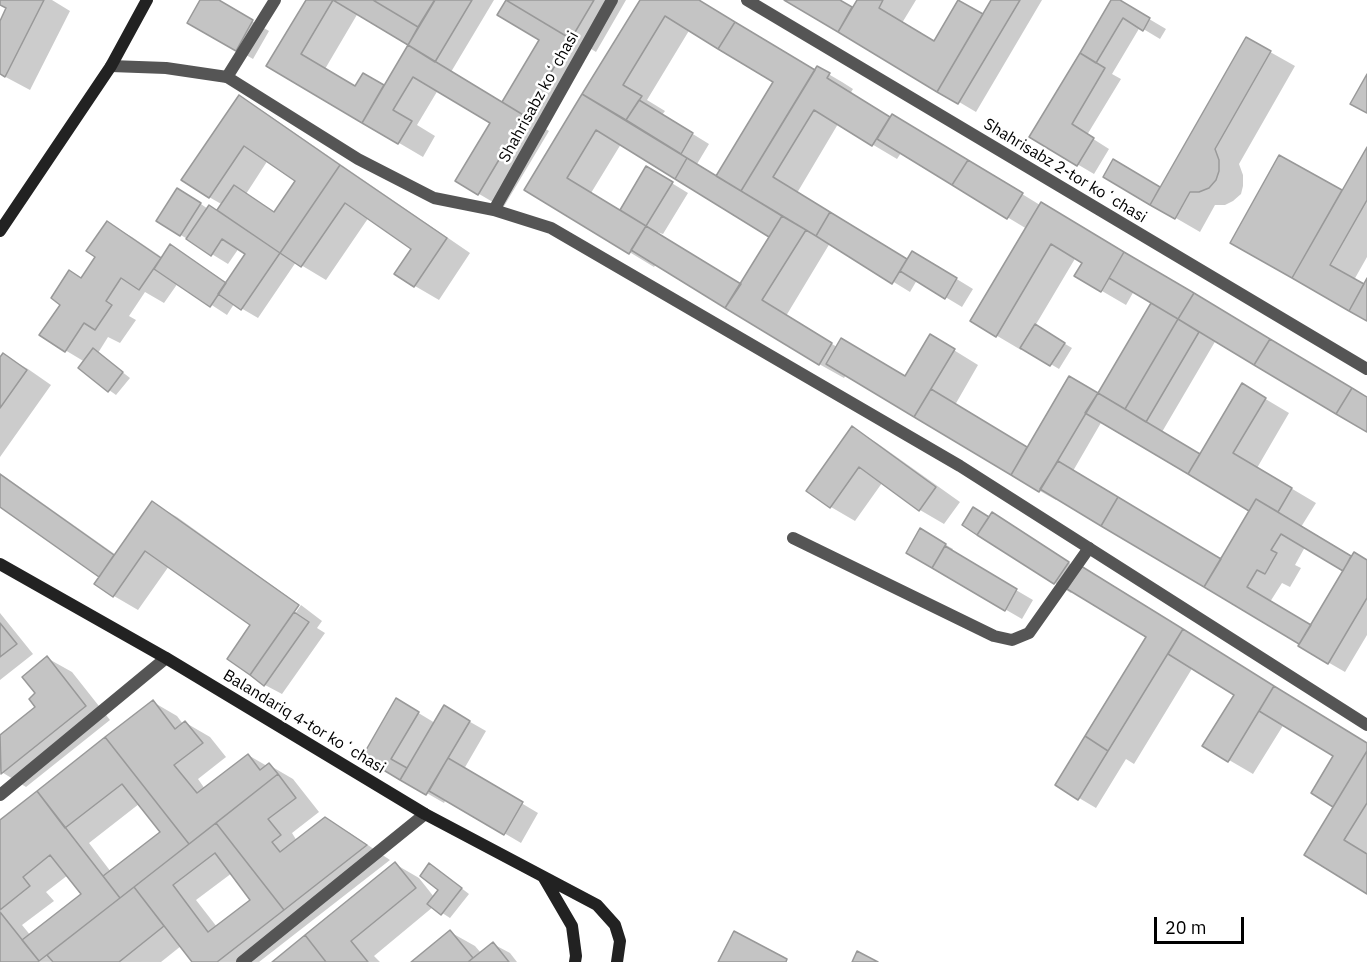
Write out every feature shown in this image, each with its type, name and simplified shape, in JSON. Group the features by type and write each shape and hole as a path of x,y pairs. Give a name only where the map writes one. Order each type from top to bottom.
{"street":[{"path":"0,231 111,66 147,0"},
{"path":"227,77 275,0"},
{"name":"Shahrisabz koʻchasi","path":"494,210 612,0"},
{"name":"Shahrisabz 2-tor koʻchasi","path":"747,0 1367,369"},
{"path":"111,66 166,68 227,77 357,159 434,198 494,210 551,228 960,466 1367,725"},
{"path":"793,538 994,636 1012,640 1029,633 1089,548"},
{"name":"Balandariq 4-tor koʻchasi","path":"0,564 166,658 425,814 597,906 615,925 620,941 617,962"},
{"path":"0,795 166,658"},
{"path":"242,962 425,814"},
{"path":"544,878 572,926 575,962"}],"building":[{"path":"0,0 44,0 5,77 0,74 0,21 6,8 0,5"},
{"path":"200,0 219,0 253,20 236,51 187,23"},
{"path":"306,0 333,0 301,54 355,86 363,73 384,85 362,123 266,66"},
{"path":"333,0 373,0 418,27 408,45"},
{"path":"373,0 433,0 434,1 418,27"},
{"path":"435,0 472,0 435,62 408,45"},
{"path":"506,0 594,0 571,39"},
{"path":"506,0 571,39 525,116 502,102 539,40 497,15"},
{"path":"640,0 699,0 735,22 718,49 665,16 623,85 642,96 626,120 582,94"},
{"path":"784,0 840,0 852,7 838,32"},
{"path":"857,0 883,0 879,8 934,41 958,0 983,14 937,92 838,32"},
{"path":"991,0 1020,0 958,104 937,92"},
{"path":"1111,0 1120,0 1150,18 1143,31 1123,18 1096,63 1080,53"},
{"path":"735,22 815,70 741,191 716,176 773,82 718,49"},
{"path":"1246,37 1271,51 1215,149 1219,160 1216,180 1209,188 1199,192 1190,192 1175,219 1150,205"},
{"path":"408,45 525,116 478,195 455,181 490,123 413,77 393,110 412,121 398,144 362,123"},
{"path":"1080,53 1105,68 1072,124 1094,138 1077,166 1029,137"},
{"path":"817,66 830,73 827,78 890,117 872,146 814,110 773,177 830,212 816,236 741,191"},
{"path":"1367,74 1367,113 1350,104"},
{"path":"582,94 687,158 675,179 596,130 567,178 646,226 629,254 524,190"},
{"path":"239,95 340,165 280,253 217,210 234,185 274,212 295,181 244,146 209,198 181,180"},
{"path":"639,100 693,133 681,154 626,120"},
{"path":"892,114 968,160 952,185 877,139"},
{"path":"1367,147 1367,200 1330,265 1364,284 1349,311 1292,278"},
{"path":"1279,155 1342,190 1292,278 1230,243"},
{"path":"687,158 782,216 769,237 675,179"},
{"path":"1113,159 1160,187 1150,205 1103,177"},
{"path":"968,160 1023,193 1007,219 952,185"},
{"path":"340,165 447,238 414,287 394,274 411,249 345,203 301,267 280,253"},
{"path":"646,166 673,182 646,226 620,210"},
{"path":"177,188 201,203 180,236 156,221"},
{"path":"1041,202 1124,252 1101,292 1074,276 1082,263 1051,244 996,337 970,321"},
{"path":"209,205 280,253 241,310 218,294 245,254 222,239 211,256 186,239"},
{"path":"830,212 907,259 892,284 816,236"},
{"path":"782,216 806,230 762,300 832,343 819,365 725,308"},
{"path":"107,221 161,258 139,290 121,278 106,301 112,305 95,330 84,323 65,352 39,335 60,305 51,298 69,270 81,278 95,257 86,251"},
{"path":"646,226 741,284 725,308 631,250"},
{"path":"170,244 226,283 210,307 154,269"},
{"path":"912,251 957,278 945,299 900,271"},
{"path":"1124,252 1194,293 1178,319 1109,278"},
{"path":"1367,278 1367,321 1349,311"},
{"path":"1194,293 1270,339 1254,365 1178,319"},
{"path":"1151,303 1178,319 1125,409 1098,393"},
{"path":"1178,319 1199,332 1146,422 1125,409"},
{"path":"1035,324 1065,343 1050,366 1020,348"},
{"path":"930,334 955,349 914,417 826,364 841,338 905,376"},
{"path":"1270,339 1352,388 1336,414 1254,365"},
{"path":"93,348 123,372 108,392 78,368"},
{"path":"3,353 27,370 0,408 0,357"},
{"path":"1069,376 1098,393 1039,492 1011,475"},
{"path":"1242,383 1266,398 1233,453 1292,488 1278,512 1256,499 1249,511 1188,474"},
{"path":"1352,388 1367,397 1367,432 1336,414"},
{"path":"931,389 1027,447 1011,475 914,417"},
{"path":"1098,393 1200,454 1188,474 1085,413"},
{"path":"852,426 936,487 919,511 859,467 830,508 806,491"},
{"path":"1058,461 1118,497 1101,526 1040,489"},
{"path":"0,474 114,555 99,577 0,507"},
{"path":"1118,497 1221,559 1204,587 1101,526"},
{"path":"1256,499 1351,556 1343,571 1281,534 1271,550 1277,553 1265,574 1257,570 1247,587 1311,625 1298,646 1299,644 1204,587"},
{"path":"152,501 299,605 250,675 227,659 250,625 145,551 113,597 94,584"},
{"path":"973,507 989,517 977,535 962,525"},
{"path":"992,512 1069,562 1054,584 977,535"},
{"path":"920,528 946,544 932,568 906,553"},
{"path":"945,546 1017,589 1005,611 932,568"},
{"path":"1354,552 1367,560 1367,598 1328,664 1298,646"},
{"path":"1081,566 1183,629 1108,751 1085,736 1146,637 1067,589"},
{"path":"294,612 309,622 264,686 250,675"},
{"path":"0,623 17,644 0,657"},
{"path":"1183,629 1274,686 1228,762 1202,746 1234,695 1168,654"},
{"path":"47,656 86,706 1,774 0,735 35,707 29,699 35,693 22,677"},
{"path":"1274,686 1367,743 1367,751 1333,807 1311,793 1333,756 1259,711"},
{"path":"396,698 419,712 391,759 407,768 400,780 362,757"},
{"path":"153,700 175,729 185,721 203,743 174,765 197,793 248,754 260,770 269,763 278,774 189,844 105,737"},
{"path":"444,705 470,721 426,795 400,780"},
{"path":"1085,736 1108,751 1078,800 1055,785"},
{"path":"105,737 189,844 120,898 103,876 160,832 122,784 65,828 37,791"},
{"path":"1367,751 1367,803 1344,840 1367,854 1367,894 1304,855"},
{"path":"448,758 523,802 504,835 429,791"},
{"path":"278,774 296,798 268,819 281,835 272,842 280,852 325,817 367,845 284,910 216,823"},
{"path":"37,791 120,898 39,961 22,940 81,894 50,855 23,877 30,886 0,910 0,820"},
{"path":"216,823 284,910 217,962 192,962 134,887","holes":["215,853 250,900 208,932 173,885"]},
{"path":"395,862 416,888 351,941 368,962 326,962 305,935"},
{"path":"429,863 462,888 441,915 427,904 438,890 420,876"},
{"path":"134,887 164,926 119,962 53,962 47,955"},
{"path":"0,912 39,961 38,962 0,962"},
{"path":"450,930 473,958 468,962 411,962"},
{"path":"734,931 787,959 786,962 718,962"},
{"path":"305,935 326,962 272,962"},
{"path":"493,942 509,962 468,962"},
{"path":"857,951 878,962 852,962"}]}
